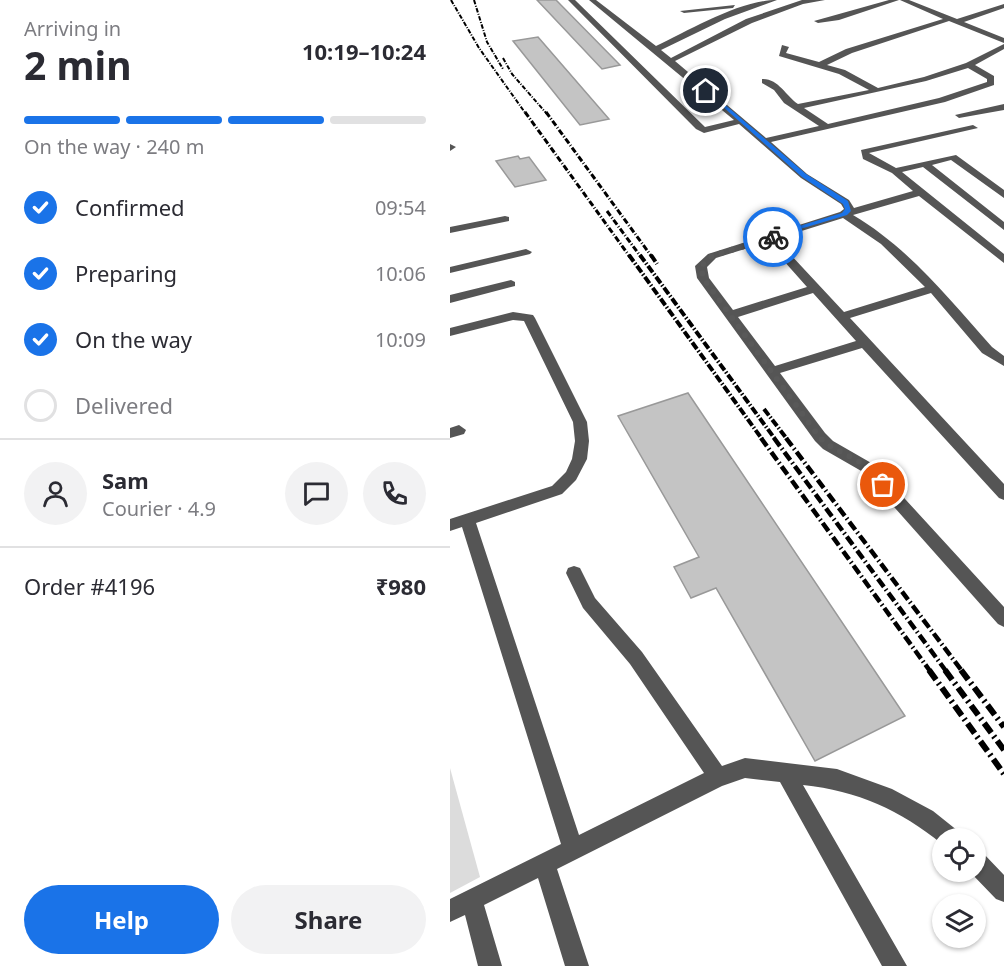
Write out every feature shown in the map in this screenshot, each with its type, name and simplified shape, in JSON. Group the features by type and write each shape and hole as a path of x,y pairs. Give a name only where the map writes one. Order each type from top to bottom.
{"street":[{"path":"571,0 699,127 704,130 741,122"},
{"path":"592,0 670,61 804,176 845,202 849,209 844,214"},
{"path":"727,0 737,8"},
{"path":"684,11 737,8 774,0"},
{"path":"670,61 749,21 802,2 822,0"},
{"path":"818,21 896,0"},
{"path":"903,0 1004,41"},
{"path":"820,64 849,51 1004,6"},
{"path":"655,50 737,8"},
{"path":"798,107 876,90 969,65 1004,46"},
{"path":"784,47 782,54 842,72 876,90"},
{"path":"764,141 942,100 991,83 991,78 969,65"},
{"path":"765,81 777,88 787,101 827,127"},
{"path":"985,85 994,92"},
{"path":"959,115 1004,107"},
{"path":"973,128 864,152 866,157 896,171 1004,260"},
{"path":"896,171 953,157 1004,195"},
{"path":"925,164 1004,227"},
{"path":"921,192 712,256 701,266 703,278 820,438 867,468 1004,619"},
{"path":"844,214 869,228 893,248 987,350 1004,362"},
{"path":"450,230 505,219"},
{"path":"769,238 1004,494"},
{"path":"450,270 526,252"},
{"path":"450,299 511,284"},
{"path":"730,315 815,288"},
{"path":"841,317 931,289"},
{"path":"450,332 513,316 529,318 580,422 583,434 582,449 570,481 557,490 458,522 573,849"},
{"path":"772,371 864,343"},
{"path":"574,573 589,603 636,658 718,777"},
{"path":"450,911 718,777 745,768 837,779 885,796 926,818 938,828"},
{"path":"785,772 895,966"},
{"path":"544,863 578,966"},
{"path":"986,872 1004,891"},
{"path":"472,900 490,966"}],"shaded area":[{"path":"450,768 480,877 450,893"}],"building":[{"path":"537,0 556,0 620,65 602,69"},
{"path":"538,37 609,119 580,125 513,41"},
{"path":"518,156 520,159 529,157 546,180 515,187 496,161"},
{"path":"688,393 905,716 815,761 716,588 691,598 674,567 699,557 618,416"}],"railway":[{"path":"451,0 479,48 526,114"},
{"path":"474,0 487,42 503,69"},
{"path":"503,58 512,74 547,114"},
{"path":"525,112 630,257"},
{"path":"546,112 652,257"},
{"path":"607,211 641,257"},
{"path":"629,255 762,439"},
{"path":"640,255 775,439"},
{"path":"651,255 657,264"},
{"path":"764,409 787,439"},
{"path":"761,438 930,671"},
{"path":"774,438 946,671"},
{"path":"786,438 962,671"},
{"path":"929,670 1004,774"},
{"path":"945,670 1004,750"},
{"path":"961,670 1004,727"}],"way so far":[{"path":"773,237 712,256 701,266 700,271 703,278 820,438 828,445 860,462 883,485"}],"route":[{"path":"706,91 804,176 845,202 849,209 844,214 773,237"}]}
